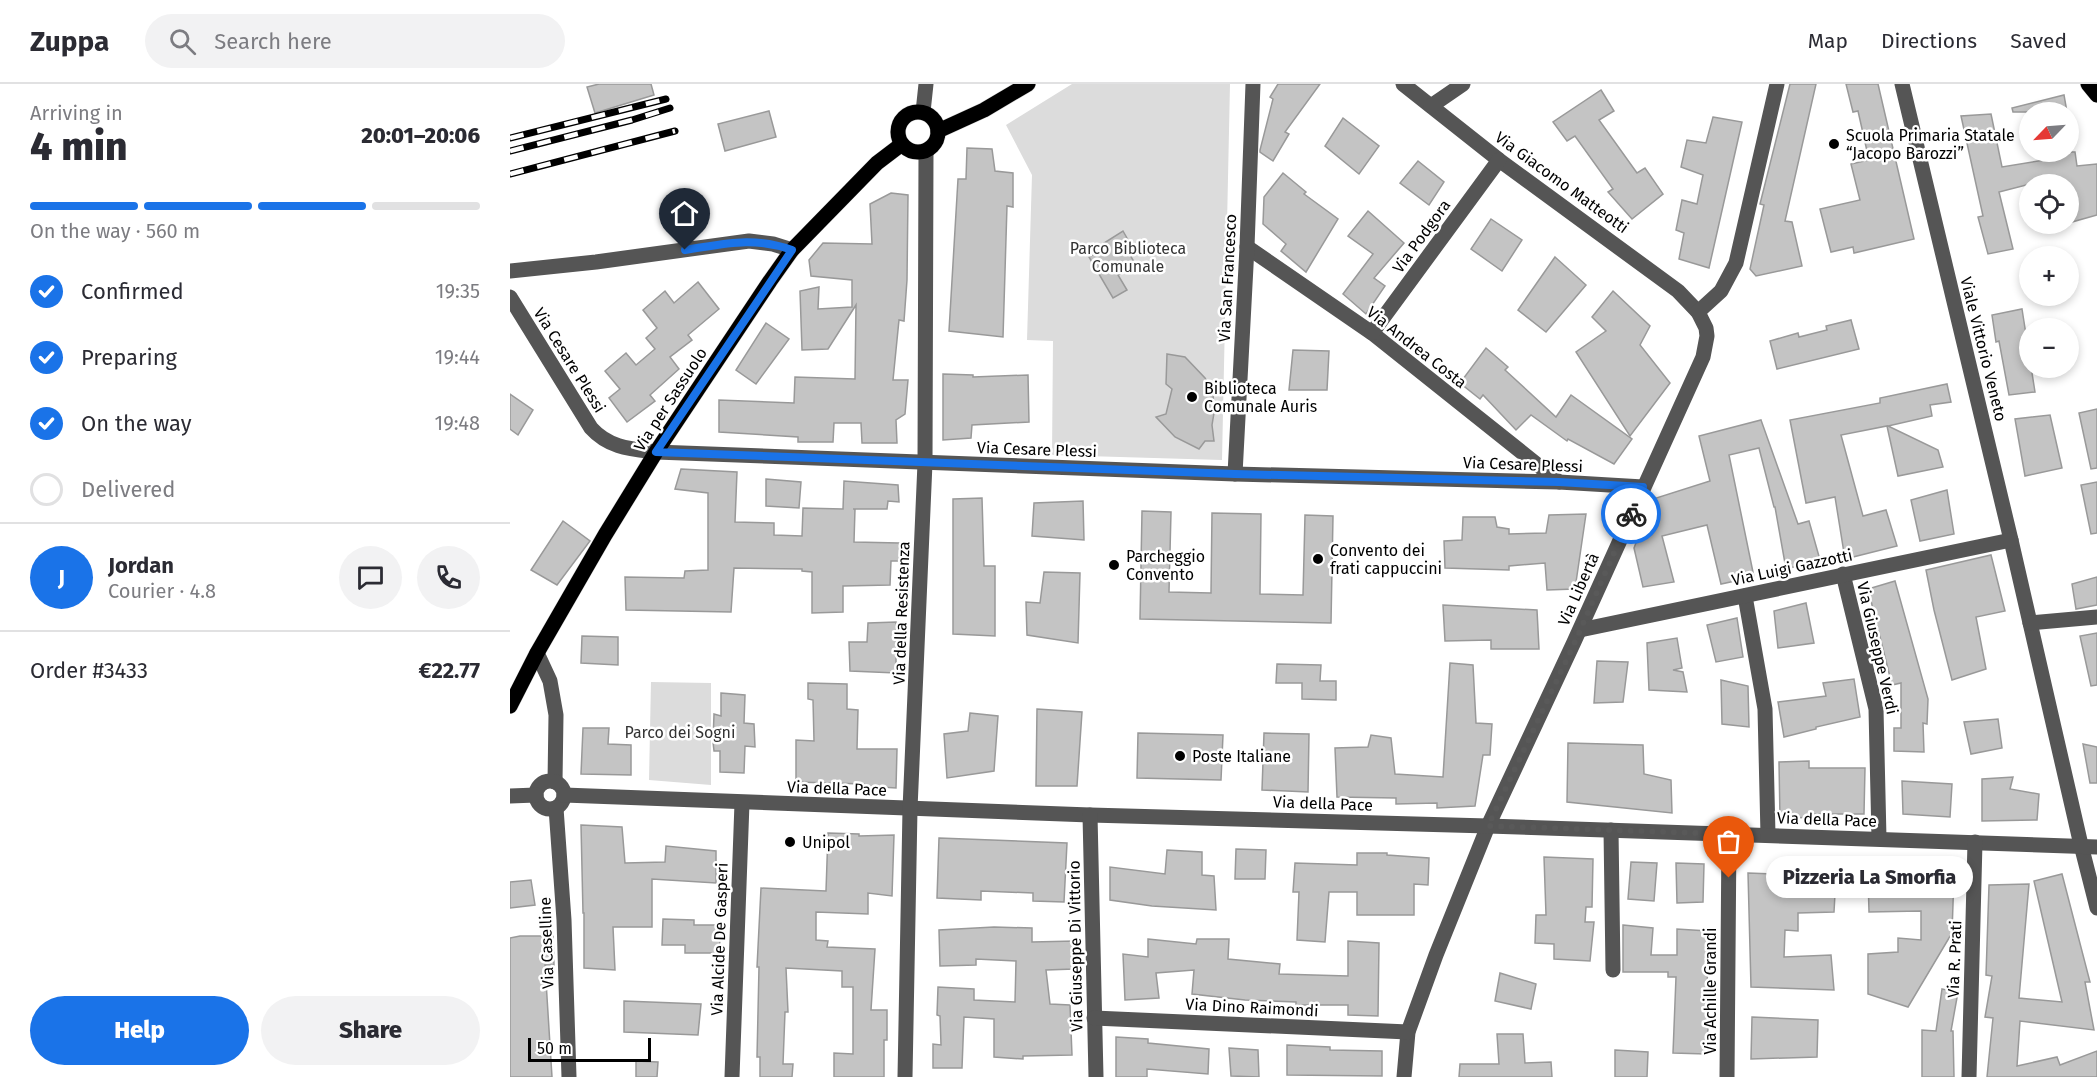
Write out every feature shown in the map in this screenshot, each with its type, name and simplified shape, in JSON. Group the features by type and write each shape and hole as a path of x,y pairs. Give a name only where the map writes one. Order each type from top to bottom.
{"main road":[{"path":"938,130 984,110 1028,84"},
{"path":"2088,84 2097,95"},
{"path":"923,112 934,119 938,130 936,142 926,151 913,152 902,144 898,132 901,120 911,113 923,112"},
{"name":"Via per Sassuolo","path":"510,706 537,653 656,452 792,250 877,163 902,144"}],"street":[{"path":"923,112 926,84"},
{"name":"Via San Francesco","path":"1235,474 1253,84"},
{"name":"Via Giacomo Matteotti","path":"1403,84 1498,160 1636,258 1678,291 1698,312"},
{"path":"1431,106 1463,84"},
{"path":"1698,312 1720,291 1736,263 1777,84"},
{"name":"Viale Vittorio Veneto","path":"1902,84 2012,540 2097,908"},
{"name":"Via della Resistenza","path":"905,1077 910,808 925,463 926,151"},
{"name":"Via Podgora","path":"1372,333 1498,160"},
{"path":"510,271 749,241 773,244 792,250"},
{"name":"Via Andrea Costa","path":"1247,247 1372,333 1559,482"},
{"name":"Via Cesare Plessi","path":"510,297 591,428 599,438 616,447 656,452 925,463 1559,482 1643,487"},
{"name":"Via Libertà","path":"1404,1077 1408,1032 1488,826 1580,630 1703,357 1707,336 1698,312"},
{"name":"Via Luigi Gazzotti","path":"1580,630 2012,540"},
{"name":"Via Giuseppe Verdi","path":"1843,574 1876,709 1879,838"},
{"path":"1745,596 1765,709 1767,835"},
{"path":"2030,623 2097,617"},
{"path":"537,653 549,681 556,715 555,782"},
{"path":"543,782 555,782 562,787 560,801 544,808 538,803 536,795 538,788 543,782"},
{"path":"510,796 536,795"},
{"name":"Via della Pace","path":"560,801 910,808 1879,838 2097,847"},
{"name":"Via Caselline","path":"560,801 569,1077"},
{"name":"Via Alcide De Gasperi","path":"732,1077 742,803"},
{"name":"Via Giuseppe Di Vittorio","path":"1090,815 1096,1077"},
{"path":"1611,830 1613,970"},
{"name":"Via Achille Grandi","path":"1727,1077 1729,834"},
{"name":"Via R. Prati","path":"1969,1077 1975,842"},
{"name":"Via Dino Raimondi","path":"1094,1018 1408,1032"}],"green space":[{"name":"Parco Biblioteca Comunale","path":"1072,84 1230,84 1222,460 1052,455 1053,341 1027,340 1032,175 1006,125"},
{"name":"Parco dei Sogni","path":"651,682 711,683 711,785 649,780"}],"building":[{"path":"599,84 651,84 654,95 595,113 587,87"},
{"path":"1278,84 1320,84 1285,132 1289,134 1273,161 1260,150 1273,99 1270,97"},
{"path":"1790,84 1816,84 1785,221 1792,222 1802,266 1756,276 1750,269 1764,205 1760,204"},
{"path":"1846,84 1878,84 1914,239 1854,253 1853,247 1831,252 1820,209 1860,200 1851,164 1869,160 1858,111 1853,112"},
{"path":"1601,90 1614,111 1599,120 1637,173 1645,168 1663,194 1632,219 1608,192 1613,189 1575,136 1567,141 1553,122"},
{"path":"2064,95 2065,102 2036,102"},
{"path":"2019,106 2019,112 2013,112 2012,108"},
{"path":"769,111 776,137 725,151 718,124"},
{"path":"1991,114 2002,167 2033,162 2076,162 2077,166 2097,164 2097,215 2079,220 2079,174 2019,174 2019,187 1999,192 2013,249 1988,254 1978,217 1983,216 1961,116"},
{"path":"1713,117 1742,122 1709,268 1679,259 1684,233 1676,230 1682,200 1697,204 1703,175 1681,167 1687,140 1706,143"},
{"path":"1343,118 1379,146 1359,174 1325,146"},
{"path":"967,148 992,149 995,171 1013,173 1013,207 1007,206 1003,337 949,331 958,179 966,179"},
{"path":"1418,161 1444,182 1429,205 1400,183"},
{"path":"1283,173 1306,192 1304,194 1338,219 1306,272 1281,251 1286,244 1263,224 1264,197"},
{"path":"891,193 908,195 904,321 899,320 893,380 908,380 905,414 896,420 897,443 862,443 861,423 834,423 833,442 798,442 798,437 719,432 719,400 794,403 795,377 855,379 856,305 828,349 802,350 800,291 819,287 818,309 852,307 852,280 811,276 809,260 823,243 872,244 870,204"},
{"path":"1368,211 1404,243 1374,278 1385,286 1366,314 1343,294 1373,254 1348,236"},
{"path":"1491,219 1522,240 1502,271 1471,249"},
{"path":"1123,231 1132,247 1127,250 1136,265 1118,275 1127,290 1113,298 1089,257 1106,247 1104,243"},
{"path":"1555,257 1586,285 1546,332 1518,310"},
{"path":"698,282 719,309 688,335 692,340 670,357 679,369 650,395 655,401 627,422 609,398 620,389 605,371 626,353 636,365 655,349 646,338 657,328 643,310 665,291 674,303"},
{"path":"1613,291 1650,326 1640,345 1670,383 1630,436 1576,352 1606,331 1592,317"},
{"path":"2022,309 2023,318 2019,318 2019,378 2033,378 2035,392 2009,395 1992,315"},
{"path":"1851,320 1859,349 1777,369 1770,341 1798,333 1799,337 1827,330 1826,326"},
{"path":"766,323 789,339 756,384 736,370"},
{"path":"1486,348 1508,367 1505,370 1556,417 1571,395 1632,439 1614,464 1568,439 1567,441 1531,415 1516,430 1483,395 1480,399 1460,383"},
{"path":"1293,350 1329,351 1327,390 1289,390"},
{"name":"Biblioteca Comunale Auris","path":"1167,354 1185,357 1205,378 1213,392 1214,441 1205,441 1199,449 1175,437 1156,417 1166,414 1172,389 1166,384"},
{"path":"943,374 973,375 973,377 1028,375 1029,422 972,425 971,438 943,440"},
{"path":"1947,384 1951,402 1930,405 1932,416 1888,426 1938,450 1943,467 1898,476 1887,426 1841,435 1863,516 1886,510 1897,546 1845,559 1835,497 1806,503 1790,420 1880,403 1880,398"},
{"path":"510,394 533,410 518,435 510,429"},
{"path":"2097,409 2097,468 2091,469 2079,413"},
{"path":"2050,415 2062,468 2025,476 2015,419"},
{"path":"1761,420 1798,524 1809,521 1820,560 1786,569 1775,507 1759,448 1729,455 1754,577 1721,584 1707,525 1662,536 1674,582 1643,587 1634,548 1653,499 1710,481 1699,436"},
{"path":"681,469 737,472 735,522 774,523 774,535 802,536 803,508 843,509 844,481 898,485 899,502 888,501 887,509 855,509 854,542 899,543 899,561 891,561 890,585 843,586 843,612 812,613 812,572 802,571 802,569 734,568 731,612 626,610 625,577 684,578 685,571 708,570 708,493 675,489"},
{"path":"766,479 801,482 799,508 766,506"},
{"path":"2097,482 2097,533 2091,534 2081,485"},
{"path":"1947,490 1954,534 1920,541 1911,500"},
{"path":"982,498 984,566 995,566 995,636 953,634 953,499"},
{"path":"1083,501 1084,540 1032,536 1034,503"},
{"name":"Convento dei frati cappuccini","path":"1142,511 1171,512 1169,592 1211,593 1212,513 1261,514 1260,594 1303,595 1305,515 1333,516 1331,623 1140,619"},
{"path":"1586,514 1575,589 1547,590 1545,563 1509,566 1509,570 1445,568 1444,541 1462,540 1463,517 1495,517 1497,527 1509,529 1509,534 1546,533 1549,515"},
{"path":"563,521 590,541 557,585 531,570"},
{"path":"1991,555 2005,611 1976,617 1986,669 1952,680 1926,570"},
{"path":"1044,572 1080,573 1078,643 1027,635 1026,602 1040,603"},
{"path":"2097,577 2097,605 2076,609 2072,584"},
{"path":"1895,581 1928,699 1927,724 1923,723 1924,752 1894,751 1894,728 1901,728 1901,683 1892,685 1868,589"},
{"path":"1806,603 1814,643 1778,648 1774,611"},
{"path":"1443,605 1537,610 1539,649 1491,649 1491,640 1445,641"},
{"path":"1737,618 1743,657 1716,662 1707,625"},
{"path":"896,622 896,673 850,671 849,642 867,642 868,623"},
{"path":"2097,633 2097,685 2091,686 2080,636"},
{"path":"582,636 618,637 618,665 581,663"},
{"path":"1677,638 1682,668 1673,670 1683,672 1687,692 1649,690 1647,643"},
{"path":"1597,661 1628,662 1623,702 1594,703"},
{"path":"1450,663 1473,665 1476,723 1492,724 1490,755 1483,755 1475,806 1437,808 1437,803 1396,804 1396,798 1337,797 1335,748 1368,747 1371,735 1391,738 1395,774 1443,777"},
{"path":"1277,664 1321,665 1320,681 1336,681 1336,700 1302,699 1302,683 1276,683"},
{"path":"1854,679 1860,717 1784,737 1778,702 1826,696 1823,683"},
{"path":"1721,680 1748,686 1749,727 1722,724"},
{"path":"808,683 847,684 847,709 858,710 857,749 897,749 896,788 865,786 864,784 796,782 796,740 814,741 813,700 808,699"},
{"path":"721,693 745,695 744,723 754,724 755,747 745,746 744,773 720,772 720,751 714,751 713,742 714,714 721,716"},
{"path":"1037,709 1082,712 1077,786 1036,786"},
{"path":"970,713 998,716 994,771 947,778 944,734 968,731"},
{"path":"1998,719 2002,748 1971,754 1964,722"},
{"path":"583,728 609,728 608,744 631,745 631,775 581,774"},
{"name":"Poste Italiane","path":"1138,733 1223,735 1221,780 1137,778"},
{"path":"1264,733 1309,734 1308,792 1262,790"},
{"path":"1568,743 1643,745 1644,774 1671,780 1672,813 1567,802"},
{"path":"2083,744 2097,747 2097,783 2090,783"},
{"path":"1809,761 1809,768 1865,768 1864,814 1811,814 1811,817 1780,819 1779,762"},
{"path":"2013,777 2010,789 2039,794 2037,820 1982,821 1982,779"},
{"path":"1902,781 1952,784 1950,817 1903,814"},
{"path":"581,825 622,827 625,863 665,862 666,846 716,851 716,883 652,879 652,927 613,927 615,970 584,968"},
{"path":"828,833 859,834 859,836 894,835 892,896 868,893 868,914 816,912 816,940 828,941 827,947 875,949 871,1010 887,1010 884,1077 834,1077 834,1053 853,1054 853,987 842,987 842,971 786,968 788,1012 785,1012 783,1064 793,1064 792,1077 760,1077 760,1057 757,1057 759,967 757,967 761,888 826,891"},
{"path":"939,838 1067,843 1064,902 1033,901 1033,893 981,891 981,900 937,898"},
{"path":"1236,849 1266,850 1265,879 1235,879"},
{"path":"1167,850 1202,852 1202,875 1214,876 1216,910 1152,906 1110,900 1110,867 1165,874"},
{"path":"1357,853 1387,853 1387,855 1429,858 1428,885 1414,884 1414,915 1357,915 1357,892 1329,892 1325,942 1297,940 1299,892 1293,892 1295,863 1357,865"},
{"path":"1544,857 1593,859 1592,907 1586,907 1585,922 1594,922 1590,961 1554,959 1554,944 1535,943 1536,915 1546,915"},
{"path":"1631,862 1657,863 1654,901 1628,899"},
{"path":"1676,863 1704,864 1703,902 1677,903"},
{"path":"1748,873 1803,875 1803,873 1836,876 1834,912 1798,913 1798,931 1785,930 1784,957 1831,955 1834,990 1751,987"},
{"path":"1921,873 1954,875 1952,933 1908,1007 1868,994 1868,954 1898,952 1898,938 1921,940 1921,911 1869,912 1868,876 1921,881"},
{"path":"2062,874 2090,982 2085,982 2094,1030 2020,1021 2017,1066 2057,1057 2060,1065 2097,1051 2097,1077 1987,1077 1993,1018 1985,1017 1992,976 1986,975 1989,885 2029,884 2019,998 2062,1002 2034,881"},
{"path":"531,880 535,905 510,908 510,882"},
{"path":"663,919 694,920 694,925 721,925 719,953 685,953 685,945 662,945"},
{"path":"1623,925 1653,928 1651,955 1677,955 1677,929 1708,931 1707,1002 1710,1002 1706,1054 1673,1053 1676,977 1668,977 1668,972 1623,972"},
{"path":"994,927 1032,928 1032,942 1075,941 1074,969 1046,970 1050,1004 1070,1005 1072,1055 1023,1056 1023,1059 994,1057 994,1019 964,1017 962,1068 933,1068 933,1044 941,1045 940,1016 937,1015 938,987 974,989 974,1000 1015,1002 1016,961 976,959 976,965 940,966 939,930"},
{"path":"553,936 554,965 545,965 552,1077 510,1077 510,938"},
{"path":"1148,939 1196,944 1197,939 1229,939 1228,959 1280,964 1279,974 1348,976 1348,941 1379,943 1378,1016 1348,1015 1348,1005 1296,1005 1296,1002 1245,1000 1192,994 1194,970 1156,973 1159,998 1125,1000 1123,954 1148,957"},
{"path":"1500,973 1536,984 1531,1009 1495,1001"},
{"path":"1942,989 1958,992 1951,1031 1953,1031 1954,1077 1922,1077 1922,1030 1936,1031"},
{"path":"624,1001 701,1004 698,1035 624,1032"},
{"path":"1752,1017 1818,1020 1817,1057 1751,1059"},
{"path":"1497,1034 1523,1034 1525,1063 1551,1062 1552,1077 1459,1077 1460,1064 1499,1064"},
{"path":"1116,1037 1148,1039 1148,1043 1209,1049 1208,1074 1147,1069 1147,1077 1116,1077"},
{"path":"1287,1045 1330,1047 1330,1050 1382,1051 1382,1076 1287,1075"},
{"path":"1229,1048 1258,1050 1259,1077 1231,1076"},
{"path":"1615,1050 1648,1052 1647,1077 1615,1077"},
{"path":"636,1061 658,1062 657,1077 636,1077"}],"railway":[{"path":"510,138 666,99"},
{"path":"510,151 670,108"},
{"path":"510,174 675,131"}],"way so far":[{"path":"1631,514 1575,642 1488,826 1729,834 1729,878"}],"place":[{"name":"Scuola Primaria Statale “Jacopo Barozzi”","path":"1834,144"},
{"name":"Biblioteca Comunale Auris","path":"1192,397"},
{"name":"Convento dei frati cappuccini","path":"1318,559"},
{"name":"Parcheggio Convento","path":"1114,565"},
{"name":"Poste Italiane","path":"1180,756"},
{"name":"Unipol","path":"790,842"},
{"name":"Pizzeria La Smorfia","path":"1729,878"}],"route":[{"path":"685,250 749,241 773,244 792,250 656,452 1235,474 1559,482 1643,487 1631,514"}]}
